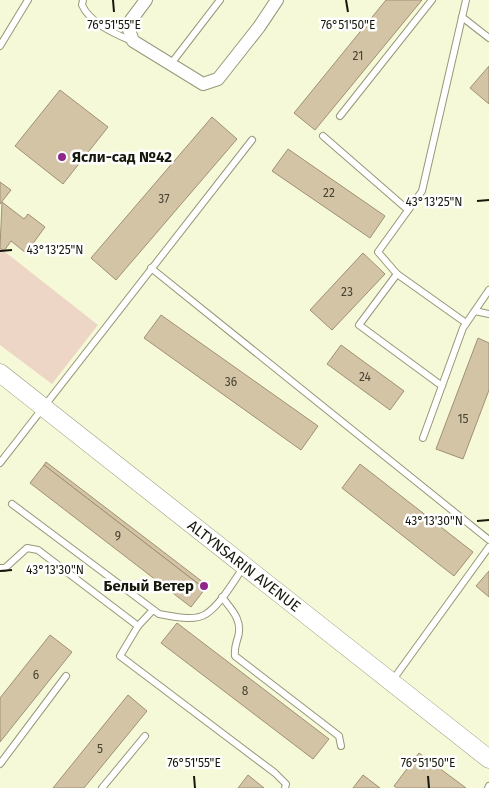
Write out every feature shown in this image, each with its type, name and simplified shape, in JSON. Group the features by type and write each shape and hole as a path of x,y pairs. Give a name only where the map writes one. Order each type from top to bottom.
{"main road":[{"name":"ALTYNSARIN AVENUE","path":"0,373 489,759"}],"street":[{"path":"146,0 128,27 133,41 203,84 218,79 260,27 278,0"}],"lane":[{"path":"0,46 28,0"},
{"path":"83,0 82,5 90,16 118,35 133,41"},
{"path":"170,65 220,0"},
{"path":"340,116 432,0"},
{"path":"466,0 422,191 378,252 397,274 466,323"},
{"path":"462,18 489,38"},
{"path":"323,136 408,210"},
{"path":"0,463 42,406 252,140"},
{"path":"151,268 489,540"},
{"path":"397,274 359,326 442,386"},
{"path":"423,438 466,323 489,290"},
{"path":"475,310 489,314"},
{"path":"12,504 159,614 188,618 206,615 222,597 244,566"},
{"path":"392,682 489,547"},
{"path":"0,568 5,568 27,548 38,550 138,626"},
{"path":"222,597 238,619 239,635 234,646 235,656 339,736 341,746"},
{"path":"153,610 138,626 120,656 275,773 286,784 285,788"},
{"path":"0,764 66,676"},
{"path":"102,788 145,736"}],"shaded area":[{"path":"0,248 98,325 52,384 0,345"}],"building":[{"path":"386,0 422,0 315,130 294,113"},
{"path":"489,66 489,104 470,88"},
{"path":"60,90 108,127 63,184 15,146"},
{"path":"212,117 237,139 116,280 91,258"},
{"path":"288,149 385,216 370,238 272,171"},
{"path":"0,182 11,190 0,204"},
{"path":"2,202 24,219 28,214 45,227 26,253 11,241 4,251 0,248"},
{"path":"363,253 385,274 332,330 310,310"},
{"path":"161,315 318,426 301,450 144,338"},
{"path":"478,338 489,343 489,390 463,459 436,449"},
{"path":"341,345 404,391 390,410 327,364"},
{"path":"46,462 208,586 205,589 44,465"},
{"path":"360,464 473,552 454,576 342,488"},
{"path":"44,465 205,589 191,607 30,483"},
{"path":"489,571 489,597 476,586"},
{"path":"177,623 329,739 313,759 161,643"},
{"path":"50,635 72,652 0,742 0,698"},
{"path":"128,695 147,711 84,788 53,788"},
{"path":"419,753 466,788 397,788 394,786"},
{"path":"248,775 264,788 238,788"},
{"path":"363,775 380,788 353,788"}],"place":[{"name":"Ясли-сад №42","path":"62,157"},
{"name":"Белый Ветер","path":"204,586"}]}
